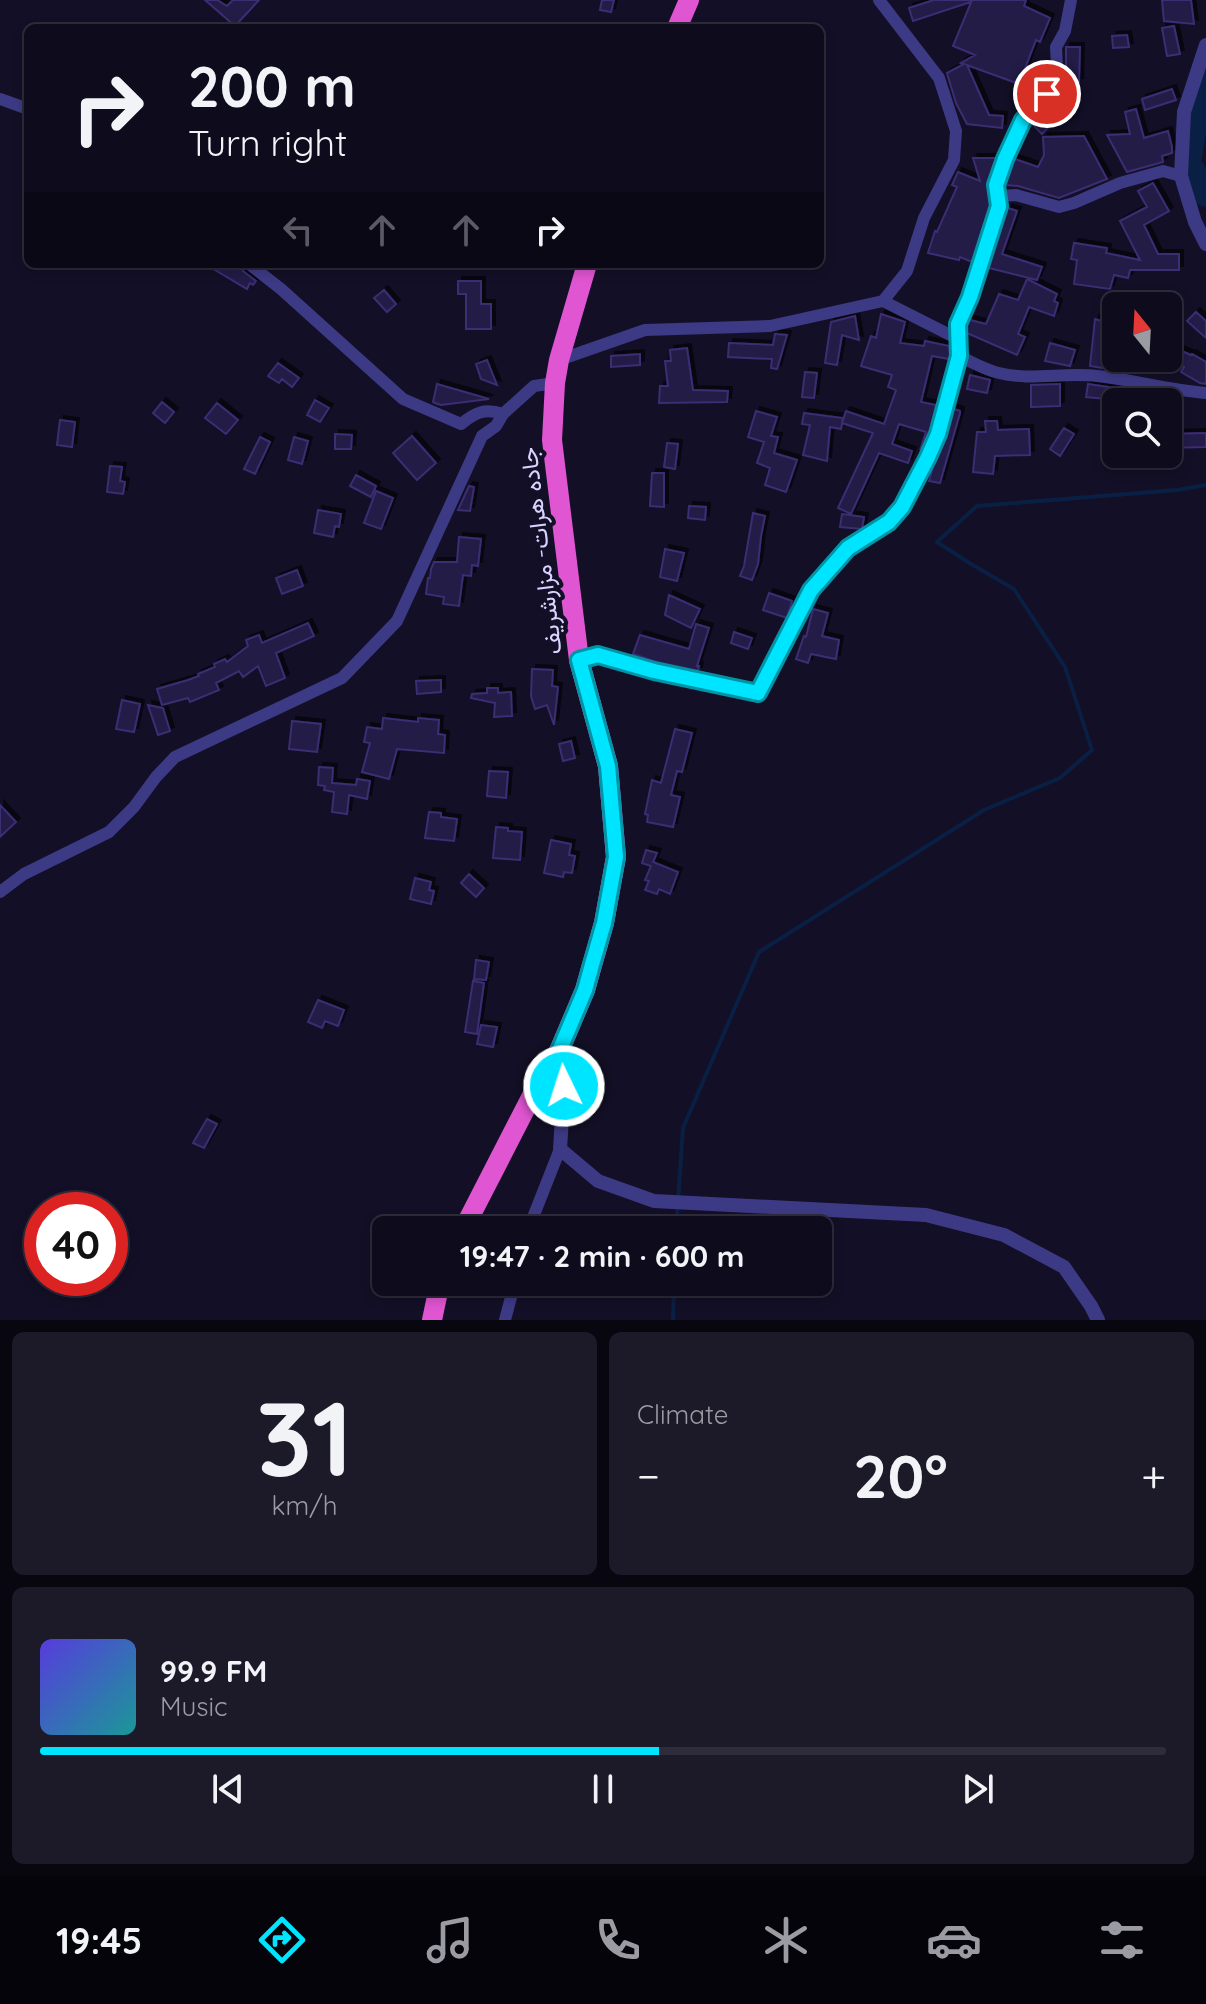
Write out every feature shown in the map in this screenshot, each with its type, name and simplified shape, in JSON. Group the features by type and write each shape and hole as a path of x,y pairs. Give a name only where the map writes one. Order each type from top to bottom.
{"highway":[{"path":"679,24 689,0"},
{"name":"جاده هرات- مزارشریف","path":"470,1216 538,1084 560,1049 585,990 604,923 616,857 608,766 579,660 552,440 559,360 586,268"},
{"path":"432,1320 437,1296"}],"street":[{"path":"559,360 645,330 770,326 883,301 907,271 924,218 954,160 956,131 939,78 879,0"},
{"path":"579,660 598,655 654,671 758,693 811,590 848,548 889,522 902,507 938,434 959,356 958,324 970,297 999,206 996,185 1023,120 1047,94 1057,67 1056,47 1065,31 1071,0"},
{"path":"1206,45 1184,112 1181,176 1195,222 1206,244"},
{"path":"0,99 24,108"},
{"path":"999,196 1016,195 1059,207 1120,183 1163,171 1181,176"},
{"path":"254,268 403,399 461,424 471,416 490,410 503,414"},
{"path":"883,301 958,339"},
{"path":"959,356 997,373 1018,376 1093,375 1206,393"},
{"path":"0,892 24,874 109,832 175,757 342,678 397,621 482,436 496,426 503,414 534,386 555,383"},
{"path":"534,1216 560,1149 564,1086 560,1049"},
{"path":"560,1149 598,1181 654,1201 926,1215 1004,1235 1064,1267 1098,1320"},
{"path":"505,1320 511,1296"}],"building":[{"path":"205,0 217,0 227,6 233,0 259,0 237,24 233,24"},
{"path":"602,0 614,0 611,12 600,10"},
{"path":"934,0 971,2 913,21 909,8"},
{"path":"972,0 1026,0 1024,6 1050,18 1040,42 1036,40 1019,84 967,65 989,115 1003,116 1002,128 967,124 956,103 947,73 975,55 953,46"},
{"path":"1162,0 1191,0 1194,24 1164,21"},
{"path":"1174,26 1180,54 1167,56 1162,28"},
{"path":"1127,35 1129,47 1113,48 1112,36"},
{"path":"1066,47 1080,47 1079,82 1061,82 1066,67"},
{"path":"1172,89 1176,100 1145,110 1142,99"},
{"path":"1052,102 1063,112 1042,134 1032,124"},
{"path":"1136,109 1144,138 1168,131 1172,153 1162,156 1163,162 1127,172 1107,135 1130,134 1125,112"},
{"path":"1084,136 1107,179 1059,198 1006,185 1015,159 1038,167 1044,155 1043,137"},
{"path":"973,158 996,158 987,183 990,205 972,262 960,257 959,260 928,253 935,231 957,187 952,185 958,172 980,181"},
{"path":"1153,183 1169,211 1144,225 1158,254 1179,254 1179,270 1130,270 1128,278 1114,275 1110,289 1074,284 1077,260 1071,259 1074,243 1107,248 1106,253 1140,260 1120,221 1147,207 1138,191"},
{"path":"1008,208 1017,211 1002,254 1042,267 1037,280 989,268"},
{"path":"212,268 242,268 256,281 253,285 250,283 247,289"},
{"path":"1027,279 1057,294 1054,301 1058,303 1054,316 1029,307 1018,334 1025,337 1017,355 967,333 970,320 986,324 999,294 1018,300"},
{"path":"458,281 481,281 481,304 491,304 491,329 466,329 466,294 458,294"},
{"path":"384,290 396,304 387,312 374,298"},
{"path":"1196,312 1206,321 1206,338 1187,321"},
{"path":"881,314 905,322 900,343 924,346 925,341 949,346 950,355 949,359 932,356 921,402 936,405 930,431 920,450 926,432 899,424 892,444 912,451 908,463 879,453 851,514 838,508 873,433 842,423 846,411 884,424 896,390 888,387 892,375 861,366 871,336 876,338"},
{"path":"855,316 859,340 842,335 837,365 825,363 831,322"},
{"path":"1095,319 1102,321 1102,368 1090,366"},
{"path":"775,334 787,335 777,369 771,368 772,359 728,357 729,343 773,345"},
{"path":"1050,343 1075,350 1070,366 1045,361"},
{"path":"687,348 693,390 728,391 727,402 659,403 660,386 668,386 665,361 671,361 670,350"},
{"path":"1182,351 1206,362 1206,384 1181,372 1184,367"},
{"path":"640,354 640,365 611,367 611,356"},
{"path":"487,360 497,385 481,379 476,364"},
{"path":"278,363 299,378 292,387 282,379 279,383 268,376"},
{"path":"805,372 817,373 814,398 802,397"},
{"path":"970,375 990,380 987,393 967,389"},
{"path":"437,384 489,399 441,405 433,402"},
{"path":"1060,384 1060,406 1031,407 1031,385"},
{"path":"1088,384 1115,388 1102,388 1102,399 1086,397"},
{"path":"315,400 329,408 320,422 307,415"},
{"path":"162,402 174,412 165,423 153,413"},
{"path":"217,403 238,420 226,434 205,418"},
{"path":"954,409 960,413 940,483 929,481 947,436"},
{"path":"756,411 777,417 771,436 778,437 774,453 797,460 786,492 765,485 770,468 757,463 764,442 748,437"},
{"path":"804,413 843,418 841,429 830,427 827,461 803,455 810,425 802,424"},
{"path":"60,420 75,422 72,447 57,445"},
{"path":"985,421 997,421 998,430 1029,429 1030,455 995,456 993,474 973,472 977,432 986,432"},
{"path":"1064,428 1074,434 1060,456 1050,449"},
{"path":"1206,433 1206,447 1182,448 1182,434"},
{"path":"335,434 352,435 351,449 335,449"},
{"path":"412,436 436,463 417,480 393,453"},
{"path":"260,437 270,442 255,474 244,469"},
{"path":"294,437 308,441 302,464 288,460"},
{"path":"667,443 678,444 675,469 664,467"},
{"path":"110,466 122,467 120,481 125,482 123,494 107,492"},
{"path":"652,473 664,473 664,507 650,506"},
{"path":"356,475 376,486 371,497 350,486"},
{"path":"469,486 474,487 470,511 458,510"},
{"path":"376,491 393,498 381,529 364,523"},
{"path":"689,506 706,507 705,520 688,518"},
{"path":"318,510 341,514 333,537 314,533"},
{"path":"753,513 765,516 758,564 752,580 740,576"},
{"path":"842,514 864,517 862,529 840,527"},
{"path":"459,537 481,539 478,566 472,565 471,576 463,575 459,606 443,604 444,597 426,594 434,562 457,562"},
{"path":"665,549 684,553 677,581 660,577"},
{"path":"297,570 303,586 282,594 276,578"},
{"path":"769,593 792,601 787,618 763,610"},
{"path":"669,595 700,609 691,628 665,615"},
{"path":"813,609 828,613 822,636 839,640 836,659 811,654 808,663 796,659"},
{"path":"308,623 314,636 276,653 285,678 266,686 258,666 243,677 239,671 216,683 219,690 190,702 188,698 162,705 157,689 199,676 225,659 227,662 248,646 246,640 259,635 262,643"},
{"path":"696,624 709,628 698,671 633,654 640,635 689,649"},
{"path":"734,632 752,638 748,649 731,643"},
{"path":"532,669 553,670 552,686 558,687 554,725 547,705 535,709 531,696"},
{"path":"441,680 441,692 417,694 416,681"},
{"path":"487,688 498,688 498,693 511,692 512,716 494,717 495,703 471,698 472,694 487,693"},
{"path":"122,700 140,704 134,732 116,729"},
{"path":"148,705 163,708 170,731 158,735"},
{"path":"383,718 418,722 418,718 439,720 438,734 445,735 444,753 397,749 389,779 362,772 370,743 364,742 367,727 382,729"},
{"path":"292,721 321,724 317,752 289,749"},
{"path":"675,729 692,733 682,772 677,771 671,795 680,797 673,827 647,822 648,815 645,814 652,780 661,783"},
{"path":"571,741 575,758 563,761 559,744"},
{"path":"319,767 333,768 332,783 356,785 357,779 370,781 367,799 349,795 347,814 332,812 334,792 318,785"},
{"path":"489,771 508,772 506,798 487,796"},
{"path":"0,805 16,822 0,837"},
{"path":"429,812 457,819 454,841 425,838"},
{"path":"496,827 522,832 520,860 493,858"},
{"path":"551,840 571,844 569,855 575,856 572,873 564,872 563,877 544,873"},
{"path":"646,850 657,853 653,862 678,872 670,894 659,889 657,894 645,890 649,881 645,880 651,866 642,863"},
{"path":"469,874 484,888 476,897 461,883"},
{"path":"415,878 431,882 429,890 434,891 431,904 410,899"},
{"path":"476,960 489,962 486,980 474,979"},
{"path":"473,981 484,983 477,1034 465,1032"},
{"path":"318,1000 344,1010 338,1026 325,1021 322,1028 308,1022"},
{"path":"481,1025 497,1027 493,1047 477,1044"},
{"path":"207,1119 217,1124 204,1148 193,1143"}],"waterway":[{"path":"1206,71 1202,76 1188,163 1206,194"},
{"path":"677,1216 683,1128 759,952 984,810 1060,778 1092,750 1065,667 1014,589 937,542 977,506 1206,485"},
{"path":"673,1320 674,1296"}],"route":[{"path":"564,1086 560,1049 585,990 604,923 616,857 608,766 579,660 598,655 654,671 758,693 811,590 848,548 889,522 902,507 928,457 938,434 959,356 958,324 970,297 999,206 996,185 1023,120 1047,94"}]}
